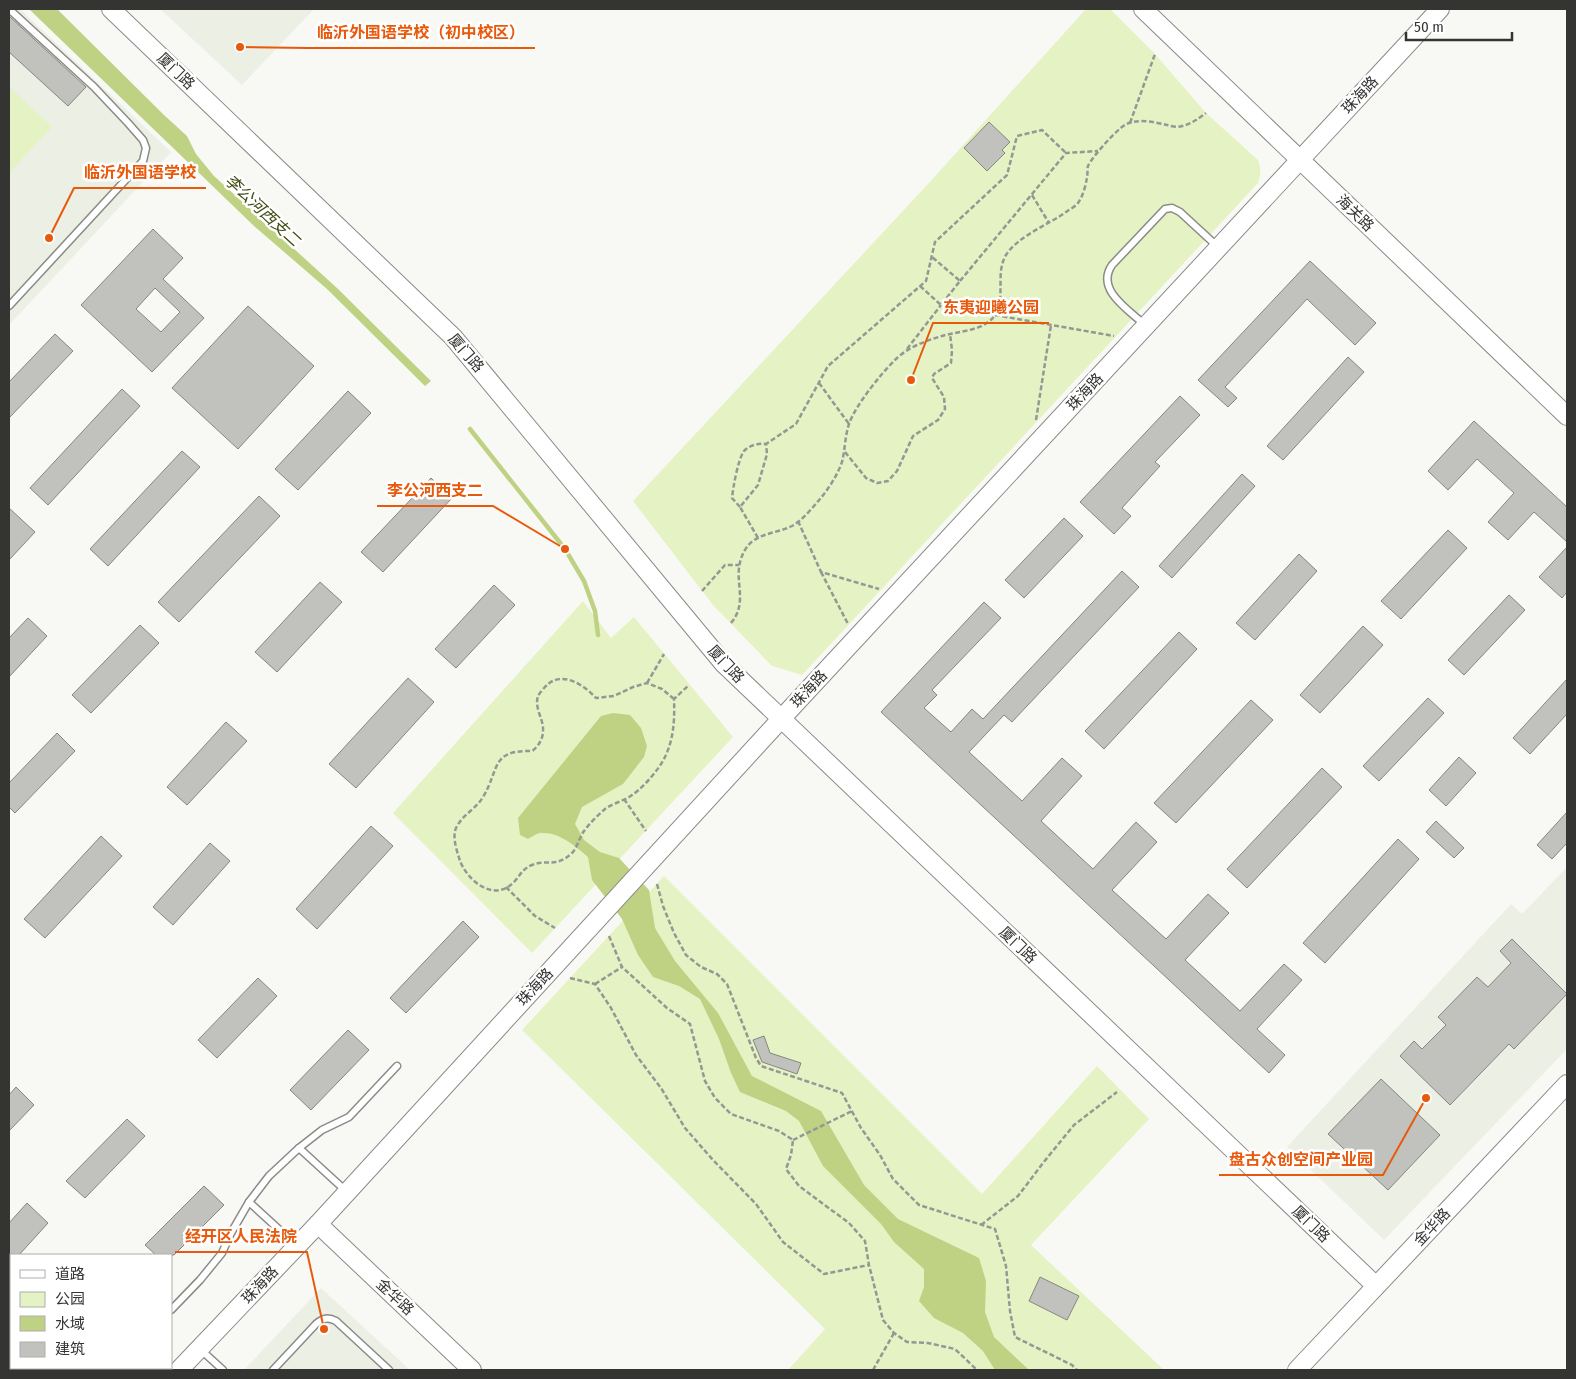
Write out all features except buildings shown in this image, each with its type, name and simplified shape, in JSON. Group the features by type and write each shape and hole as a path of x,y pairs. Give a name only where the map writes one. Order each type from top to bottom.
{"street":[{"name":"厦门路","path":"111,9 453,336 724,664 1376,1286"},
{"name":"海关路","path":"1143,9 1567,416"},
{"name":"珠海路","path":"179,1370 318,1224 641,871 1440,9"},
{"name":"金华路","path":"1297,1370 1567,1084"},
{"name":"金华路","path":"318,1224 471,1370"}],"lane":[{"path":"9,9 94,87 128,123 146,148 143,161 9,306"},
{"path":"1146,326 1112,294 1106,278 1107,271 1112,265 1165,209 1172,208 1180,212 1219,248"},
{"path":"172,1309 200,1280 222,1253 231,1232 249,1202 269,1176 322,1130 349,1117 398,1066"},
{"path":"299,1148 347,1192"},
{"path":"249,1202 297,1246"},
{"path":"274,1370 316,1324 326,1318 336,1321 389,1370"},
{"path":"200,1348 223,1370"},
{"path":"279,1365 285,1370"}],"path":[{"path":"1129,124 1154,54"},
{"path":"906,351 933,339 972,329 986,323 995,315 999,305 1002,265 1005,256 1017,243 1075,206 1079,201 1087,177 1088,166 1099,151 1125,124 1149,122 1180,127 1195,121 1206,113"},
{"path":"758,538 740,507 732,498 733,482 744,452 757,443 766,444 796,424 828,366 926,281 935,242 1007,176 1017,136 1042,130 1066,153 1099,151"},
{"path":"731,623 739,613 739,565 749,543 793,525 813,506 830,485 841,463 849,424 854,412 866,395 894,361 906,351 960,281 1066,153"},
{"path":"1032,195 1050,223"},
{"path":"932,257 960,281"},
{"path":"920,286 941,305"},
{"path":"995,315 1116,337"},
{"path":"1036,422 1052,325"},
{"path":"844,451 866,478 877,483 888,481 893,476 913,436 938,420 945,408 944,397 932,378 934,374 951,363 950,334"},
{"path":"818,382 849,424"},
{"path":"740,507 758,485 767,454 766,444"},
{"path":"798,521 821,572 849,624"},
{"path":"702,591 725,565 739,565"},
{"path":"821,572 881,590"},
{"path":"647,683 664,654"},
{"path":"561,679 571,680 591,692 596,698 614,696 647,683 662,689 674,699 675,718 670,747 657,770 633,795 605,809 584,831 572,854 556,863 542,863 523,869 513,883 502,890 482,887 472,880 463,868 454,838 455,829 462,818 480,802 491,784 496,764 504,755 520,751 532,751 539,744 543,731 538,710 538,696 545,687 552,681 561,679"},
{"path":"674,699 689,685"},
{"path":"624,799 646,831"},
{"path":"657,884 666,915 686,955 701,967 717,974 727,984 753,1052 761,1066 819,1084 842,1094 861,1128 880,1155 892,1180 918,1205 995,1229 1006,1266 1010,1311 1016,1337 1072,1365 1076,1370"},
{"path":"506,887 535,916 555,928"},
{"path":"609,936 622,967 667,1008 690,1024 705,1081 715,1098 731,1114 778,1131 793,1140"},
{"path":"595,984 622,967"},
{"path":"570,978 595,984 611,1008 636,1055 661,1088 685,1128 756,1204 783,1242 824,1274 869,1265"},
{"path":"981,1225 1018,1196 1074,1125 1117,1092"},
{"path":"793,1140 852,1111"},
{"path":"793,1140 791,1155 786,1169 799,1186 849,1223 865,1240 869,1265 883,1320 894,1333 907,1342 928,1343 955,1350 977,1370"},
{"path":"873,1370 894,1333"}],"shaded area":[{"path":"9,9 20,9 171,152 9,325"},
{"path":"160,9 314,9 242,85"},
{"path":"1567,867 1567,1049 1384,1240 1287,1147 1511,904 1522,914"},
{"path":"321,1288 410,1370 244,1370"}],"green space":[{"path":"1086,9 1110,9 1155,54 1206,113 1258,160 1260,177 1258,183 802,675 772,666 713,605 633,501 928,184"},
{"path":"9,87 52,127 9,173"},
{"path":"583,601 611,638 634,617 733,737 532,953 393,813"},
{"path":"664,876 982,1194 1097,1066 1149,1119 1031,1245 1164,1370 788,1370 825,1329 522,1030"}],"water":[{"path":"29,9 57,9 187,136 196,154 214,176 337,288 431,381 425,386 327,289 254,226"},
{"path":"613,713 630,715 641,728 647,746 644,757 623,784 582,807 575,824 584,840 600,852 619,858 649,890 655,928 675,961 718,1013 752,1076 821,1111 864,1185 898,1219 979,1258 986,1281 985,1312 994,1337 1029,1370 995,1370 983,1351 963,1333 934,1318 919,1301 924,1287 924,1269 894,1242 881,1224 823,1166 799,1121 786,1111 740,1092 719,1039 700,999 679,986 653,977 638,955 622,919 592,880 588,857 568,841 556,835 541,833 528,839 520,835 518,818 601,716"}],"waterway":[{"name":"李公河西支二","path":"470,429 565,549 584,581 595,611 598,635"}],"place":[{"name":"临沂外国语学校（初中校区）","path":"240,47"},
{"name":"临沂外国语学校","path":"49,238"},
{"name":"东夷迎曦公园","path":"911,380"},
{"name":"李公河西支二","path":"565,549"},
{"name":"盘古众创空间产业园","path":"1426,1098"},
{"name":"经开区人民法院","path":"324,1329"}]}
